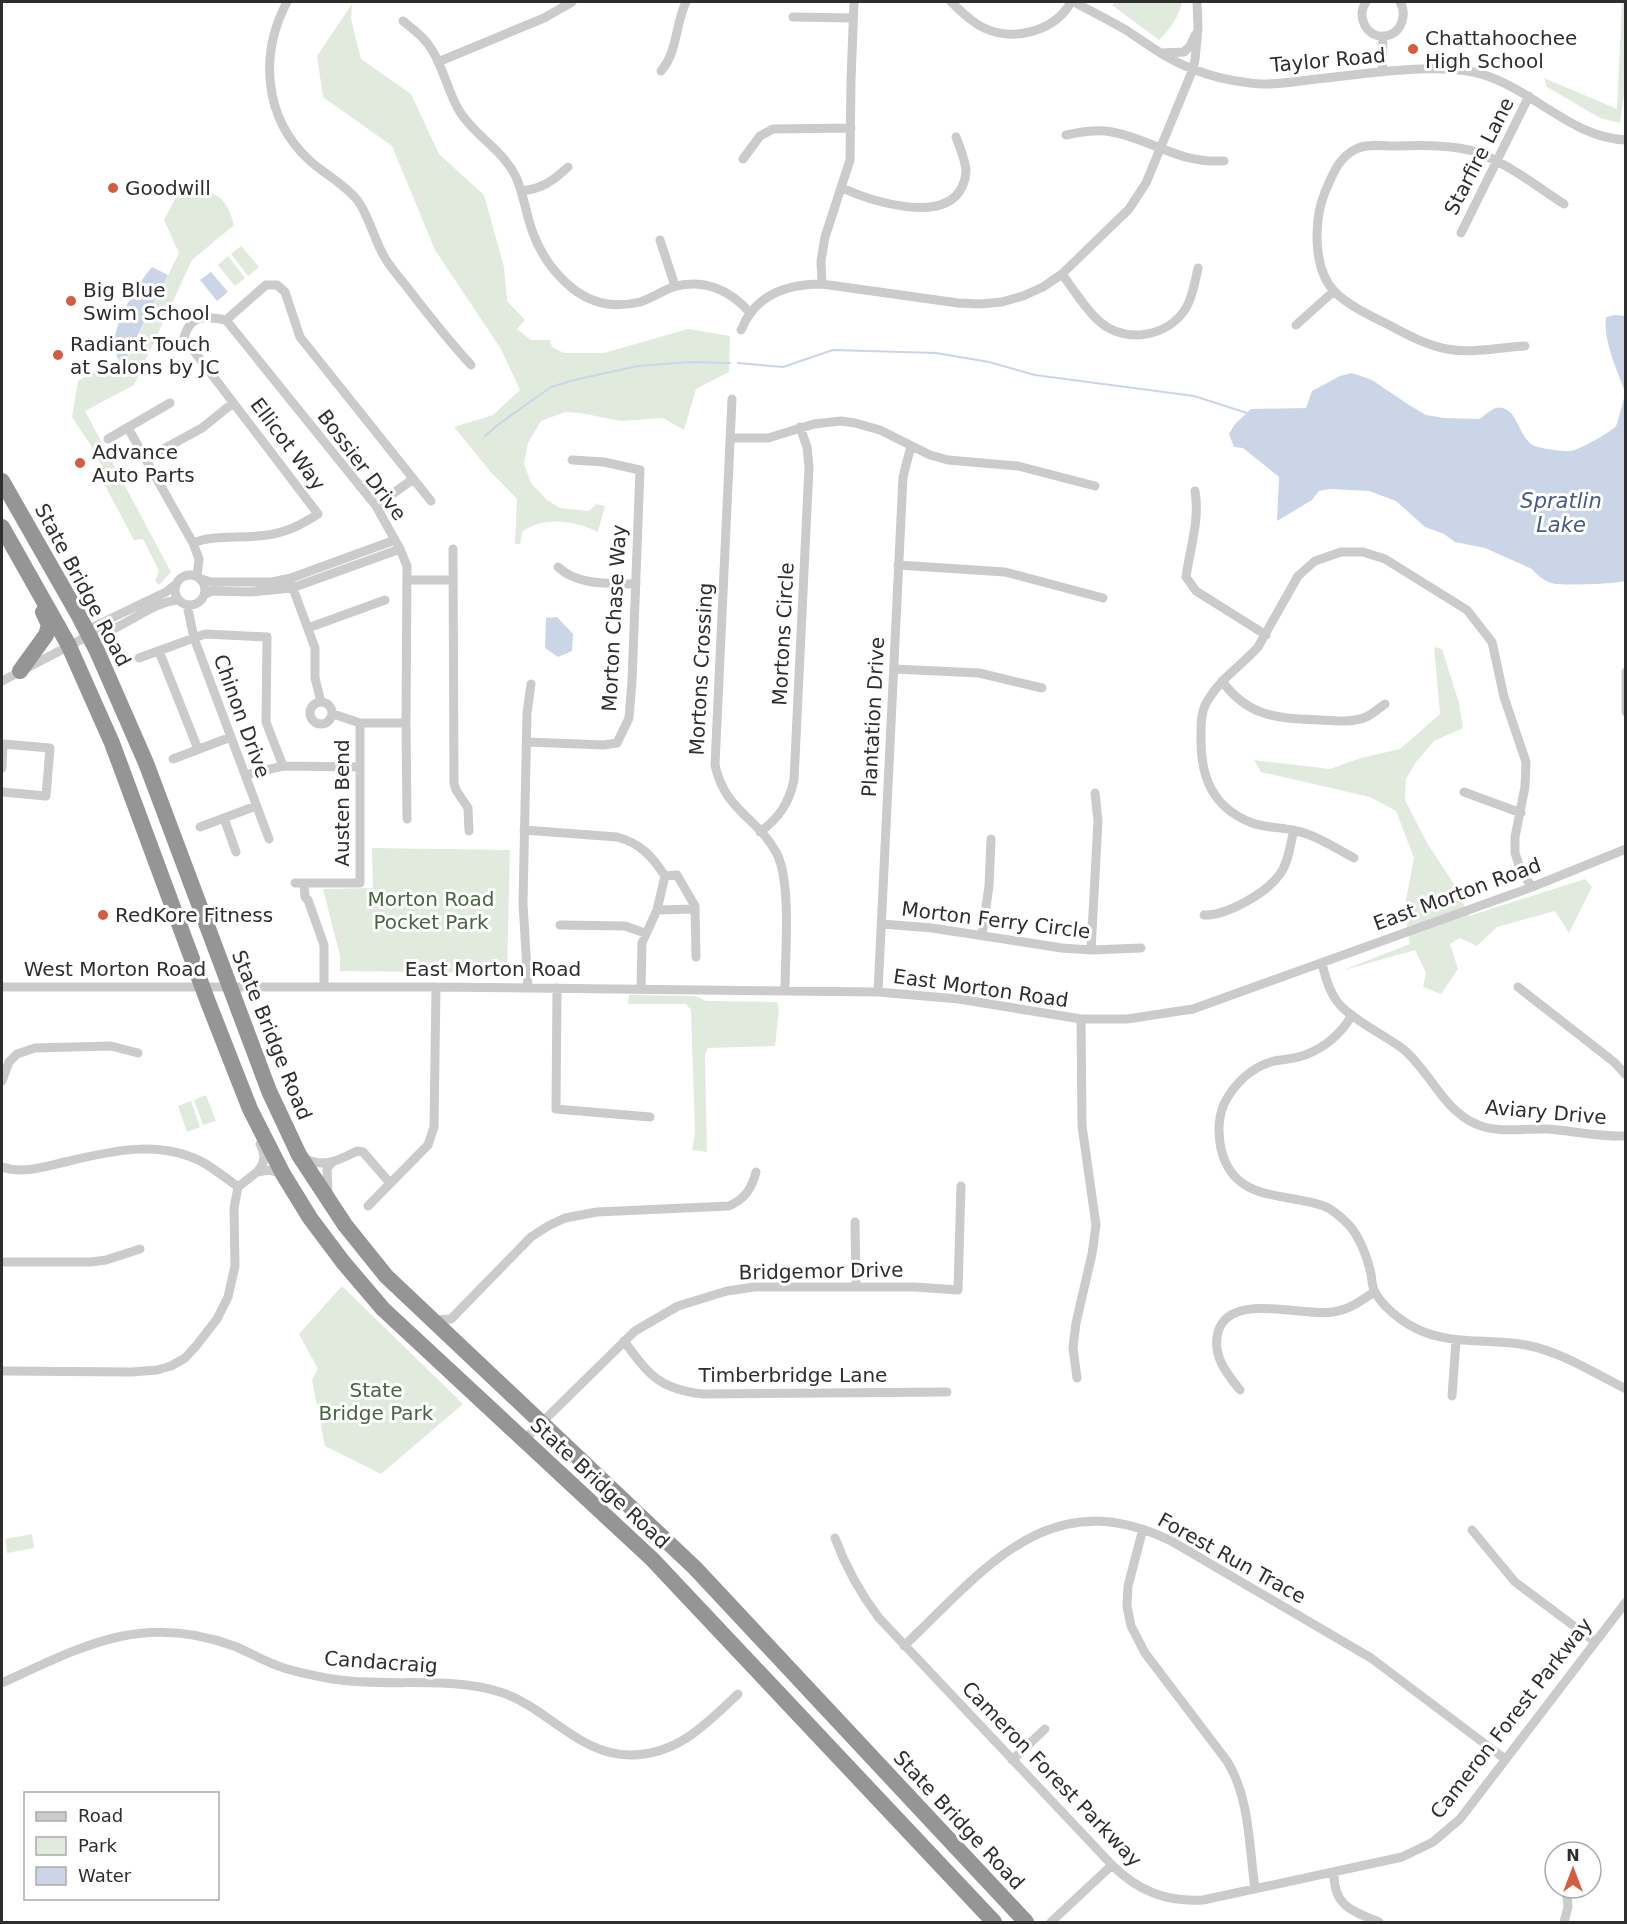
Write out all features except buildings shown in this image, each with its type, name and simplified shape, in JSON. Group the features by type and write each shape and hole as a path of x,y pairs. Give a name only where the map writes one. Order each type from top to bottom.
{"highway":[{"name":"State Bridge Road","path":"2,481 90,634 146,763 269,1091 299,1155 330,1203 386,1276 695,1568 1026,1923"},
{"name":"State Bridge Road","path":"2,527 69,644 112,743 236,1076 283,1174 310,1218 383,1309 652,1559 994,1923"},
{"name":"State Bridge Road","path":"17,554 20,570 49,625 46,635 20,671"},
{"name":"State Bridge Road","path":"453,1324 457,1335 497,1373 506,1389"},
{"name":"State Bridge Road","path":"971,1898 973,1908 987,1923"}],"street":[{"path":"286,2 278,19 269,51 272,98 279,120 291,140 306,158 344,187 358,201 387,261 446,337 471,364"},
{"path":"438,62 544,18 570,2"},
{"path":"661,71 673,54 678,24 686,2"},
{"path":"822,284 821,261 825,237 850,160 854,2"},
{"path":"951,2 973,22 1008,34 1041,28 1060,16 1072,2"},
{"name":"Taylor Road","path":"1072,2 1117,25 1159,53 1192,69 1250,83 1270,84 1382,72 1436,69 1472,72 1496,79 1529,96 1592,134 1626,140"},
{"path":"741,330 750,313 768,298 784,289 802,284 822,284 980,304 1002,302 1023,296 1043,287 1062,274 1129,209 1146,183 1195,60 1198,28 1197,2"},
{"path":"1366,2 1361,13 1363,24 1371,32 1383,36 1393,33 1403,21 1404,14 1400,2"},
{"path":"793,17 853,18"},
{"path":"403,21 424,38 438,62 460,112 472,128 509,165 516,177 533,233 542,254 556,272 580,295 602,304 624,305 642,301 675,286 696,284 716,288 735,298 750,313"},
{"path":"1159,53 1184,52 1190,46 1198,28"},
{"path":"1382,72 1383,36"},
{"name":"Starfire Lane","path":"1461,233 1529,96"},
{"path":"743,159 760,136 773,129 851,128"},
{"path":"1066,135 1090,130 1110,131 1192,160 1224,162"},
{"path":"842,188 895,204 930,207 947,204 960,192 965,182 966,170 956,137"},
{"path":"1525,346 1463,351 1439,347 1418,340 1367,314 1334,291 1325,278 1316,237 1317,219 1322,199 1338,163 1359,147 1410,146 1470,150 1512,169 1564,204"},
{"path":"521,191 534,190 546,185 568,167"},
{"path":"660,240 675,286"},
{"path":"1062,274 1100,322 1120,333 1139,335 1163,329 1180,316 1191,299 1198,268"},
{"path":"226,320 266,285 277,285 285,292 300,337 432,501"},
{"path":"1296,325 1334,291"},
{"name":"Ellicot Way","path":"193,543 205,538 269,535 302,525 318,514 184,338 186,329 194,320 208,317 226,320"},
{"name":"Bossier Drive","path":"226,320 376,506 407,566 407,819"},
{"name":"Mortons Crossing","path":"732,399 715,765 718,781 725,795 776,852 784,877 784,990"},
{"path":"145,459 202,428 233,403"},
{"path":"108,439 170,404"},
{"path":"730,438 768,438 827,422 855,423 880,430 930,455 948,460 1018,466 1095,486"},
{"path":"2,681 90,634 100,634 171,602 199,602 204,595 205,586 199,577 198,559 193,543 128,428"},
{"name":"Mortons Circle","path":"760,832 773,823 783,810 794,780 809,467 807,447 800,428"},
{"name":"Plantation Drive","path":"878,992 903,477 911,446"},
{"name":"Morton Chase Way","path":"527,742 604,745 617,743 629,718 640,470 604,462 572,459"},
{"path":"376,506 412,479"},
{"path":"1195,491 1197,506 1186,577 1196,591 1266,635"},
{"path":"204,595 213,591 250,592 291,583 397,544"},
{"path":"453,549 454,783 468,808 469,831"},
{"path":"1354,858 1321,839 1294,830 1263,826 1242,819 1222,803 1208,782 1200,760 1201,721 1208,699 1222,681 1249,657 1266,635 1298,576 1316,561 1341,552 1363,552 1385,559 1467,610 1492,642 1504,697 1526,762 1525,787 1515,837 1515,854 1521,871 1532,887"},
{"path":"898,565 1005,572 1103,598"},
{"path":"558,567 567,575 598,583 636,584"},
{"path":"90,634 93,627 166,592 182,576 191,574 211,582 291,583"},
{"path":"407,580 453,580"},
{"path":"291,583 315,648 315,678 321,702"},
{"path":"175,585 175,593 183,603"},
{"path":"308,628 385,600"},
{"name":"Chinon Drive","path":"183,603 269,839"},
{"path":"139,658 205,634 267,637 267,722 283,766"},
{"path":"159,651 198,749"},
{"path":"894,669 979,673 1042,688"},
{"path":"1626,672 1626,712"},
{"path":"1222,681 1231,694 1245,705 1262,714 1280,718 1348,721 1366,717 1385,704"},
{"path":"528,988 523,933 524,830 527,713 531,684"},
{"path":"321,702 328,704 333,714 331,720 320,724 313,720 310,712 311,708 321,702"},
{"name":"Austen Bend","path":"324,987 324,945 308,900 312,896 304,884 360,883 360,723 333,714"},
{"path":"360,723 406,723"},
{"path":"173,759 231,737"},
{"path":"2,768 3,744 50,748 46,796 2,792"},
{"path":"245,775 283,766 359,767"},
{"path":"1464,792 1521,813"},
{"path":"1091,950 1098,821 1095,793"},
{"path":"200,827 256,806"},
{"path":"224,818 236,852"},
{"path":"524,830 617,837 631,841 647,852 665,876"},
{"path":"1204,915 1213,916 1224,913 1271,884 1286,864 1294,830"},
{"path":"982,935 989,886 991,839"},
{"name":"East Morton Road","path":"229,986 878,992 959,999 1081,1019 1127,1019 1192,1009 1532,887 1626,849"},
{"path":"665,876 677,875 695,906 696,957"},
{"path":"640,988 640,956 645,933 657,910 665,876"},
{"path":"657,910 695,909"},
{"name":"Morton Ferry Circle","path":"882,924 932,928 1062,948 1091,950 1142,948"},
{"path":"560,925 625,927 645,933"},
{"name":"Aviary Drive","path":"1322,963 1325,979 1339,1005 1404,1050 1424,1070 1454,1110 1476,1125 1496,1129 1549,1129 1606,1137 1626,1136"},
{"name":"West Morton Road","path":"2,987 229,986"},
{"path":"368,1206 428,1145 434,1127 436,987"},
{"path":"1518,987 1614,1062 1626,1075"},
{"path":"556,988 556,1109 650,1117"},
{"path":"1352,1015 1339,1034 1320,1048 1303,1056 1266,1064 1243,1078 1233,1089 1223,1106 1218,1136 1226,1162 1235,1176 1245,1185 1262,1194 1326,1207 1340,1216 1359,1239 1370,1271 1374,1292 1414,1328 1456,1341 1523,1345 1545,1349 1626,1389"},
{"path":"1077,1378 1073,1348 1076,1323 1092,1254 1096,1225 1082,1126 1081,1019"},
{"path":"2,1081 9,1062 17,1054 35,1048 111,1046 138,1053"},
{"name":"State Bridge Road","path":"236,1076 238,1097 265,1153 263,1165 257,1173"},
{"path":"2,1167 27,1170 104,1153 141,1149 161,1150 204,1163 238,1188"},
{"path":"330,1203 327,1168 357,1151 363,1152 390,1183"},
{"path":"299,1155 309,1161 331,1164"},
{"path":"2,1371 132,1372 157,1370 171,1366 185,1358 217,1319 228,1297 235,1266 234,1208 238,1188 257,1173 269,1170 283,1174"},
{"path":"430,1319 453,1324 531,1237 565,1218 597,1212 729,1206 739,1202 745,1196 753,1185 756,1172"},
{"name":"Bridgemor Drive","path":"524,1440 635,1331 678,1306 727,1291 754,1287 915,1287 958,1290 961,1186"},
{"path":"855,1222 856,1287"},
{"path":"2,1262 91,1262 106,1260 140,1249"},
{"path":"1240,1390 1228,1376 1216,1351 1220,1328 1224,1320 1235,1312 1247,1308 1314,1314 1334,1312 1351,1308 1374,1292"},
{"name":"Timberbridge Lane","path":"624,1341 645,1370 663,1385 685,1392 703,1394 947,1392"},
{"path":"1452,1396 1456,1341"},
{"name":"Forest Run Trace","path":"904,1646 999,1550 1035,1534 1071,1523 1108,1522 1143,1529 1173,1542 1371,1658 1505,1759"},
{"path":"1143,1529 1128,1586 1127,1606 1131,1626 1144,1653 1236,1775 1243,1798 1255,1889"},
{"path":"1472,1530 1515,1582 1594,1641"},
{"name":"Cameron Forest Parkway","path":"835,1538 848,1570 862,1595 904,1646 1112,1865 1139,1888 1172,1900 1203,1900 1402,1857 1433,1842 1460,1819 1626,1602"},
{"name":"Candacraig","path":"2,1683 100,1640 150,1632 186,1634 234,1646 284,1668 333,1679 489,1688 524,1702 590,1745 610,1752 629,1755 660,1751 682,1742 738,1694"},
{"path":"1012,1760 1046,1730"},
{"path":"1051,1923 1112,1865"},
{"path":"1334,1872 1336,1894 1342,1904 1379,1923"},
{"path":"1564,1923 1568,1907 1567,1900"}],"green space":[{"path":"1115,2 1182,2 1174,23 1159,40 1112,5"},
{"path":"1622,2 1626,2 1625,87 1620,123 1600,118 1547,87 1544,78 1617,109"},
{"path":"352,4 351,19 361,59 411,94 439,154 484,195 504,267 507,301 525,320 517,329 531,340 550,340 552,347 564,353 604,353 688,329 730,336 729,372 696,389 684,430 663,418 620,421 565,412 541,421 528,443 524,464 531,483 547,500 560,508 589,511 596,504 605,506 598,532 570,523 540,523 522,532 520,544 515,544 517,499 489,470 454,427 493,415 520,390 501,349 435,250 392,146 323,97 317,56"},
{"path":"181,188 209,192 222,199 234,225 192,260 134,385 85,411 171,572 159,585 155,581 159,571 143,539 134,540 103,482 106,474 72,417 78,381 91,373 110,372 118,359 128,357 179,253 164,220"},
{"path":"241,246 259,267 248,276 231,254"},
{"path":"228,256 245,278 235,286 218,265"},
{"path":"1434,647 1442,649 1459,703 1463,728 1434,741 1416,762 1406,779 1405,800 1427,843 1456,887 1469,916 1585,879 1592,887 1569,933 1555,911 1497,927 1477,946 1460,938 1450,944 1458,969 1441,994 1423,987 1426,973 1415,950 1341,971 1410,944 1404,910 1414,858 1396,811 1370,797 1261,772 1254,760 1330,769 1361,758 1400,749 1440,714"},
{"name":"Morton Road Pocket Park","path":"372,848 510,850 507,973 340,971 340,956 323,889 373,888"},
{"path":"629,995 696,996 706,1001 777,1002 779,1010 775,1046 708,1048 705,1054 707,1152 692,1150 695,1132 691,1010 686,1004 628,1004"},
{"path":"206,1095 216,1121 203,1125 194,1100"},
{"path":"191,1101 200,1127 187,1132 178,1106"},
{"name":"State Bridge Park","path":"342,1286 463,1404 381,1474 325,1446 312,1380 318,1369 299,1334"},
{"path":"32,1534 34,1548 7,1553 5,1539"}],"water":[{"path":"152,267 168,275 127,357 118,359 114,345 122,314"},
{"path":"211,272 228,292 217,301 200,280"},
{"path":"1625,316 1625,392 1611,355 1607,336 1606,317"},
{"name":"Spratlin Lake","path":"1352,373 1372,380 1426,415 1479,419 1493,409 1503,408 1512,414 1531,444 1562,451 1581,448 1613,429 1617,424 1625,395 1625,581 1587,584 1551,583 1532,569 1485,548 1455,542 1444,534 1425,527 1396,501 1369,491 1330,489 1319,491 1312,500 1277,521 1279,477 1243,448 1234,447 1229,434 1235,424 1251,409 1306,408 1312,391 1340,376"},
{"path":"557,617 573,634 572,651 558,657 545,648 546,618"}],"waterway":[{"path":"738,363 783,367 833,350 936,353 989,362 1035,375 1194,396 1247,413"},
{"path":"485,436 551,387 574,380 638,366 690,362 730,363"}],"place":[{"name":"Chattahoochee High School","path":"1413,49"},
{"name":"Goodwill","path":"113,188"},
{"name":"Big Blue Swim School","path":"71,301"},
{"name":"Radiant Touch at Salons by JC","path":"58,355"},
{"name":"Advance Auto Parts","path":"80,463"},
{"name":"RedKore Fitness","path":"103,915"}]}
